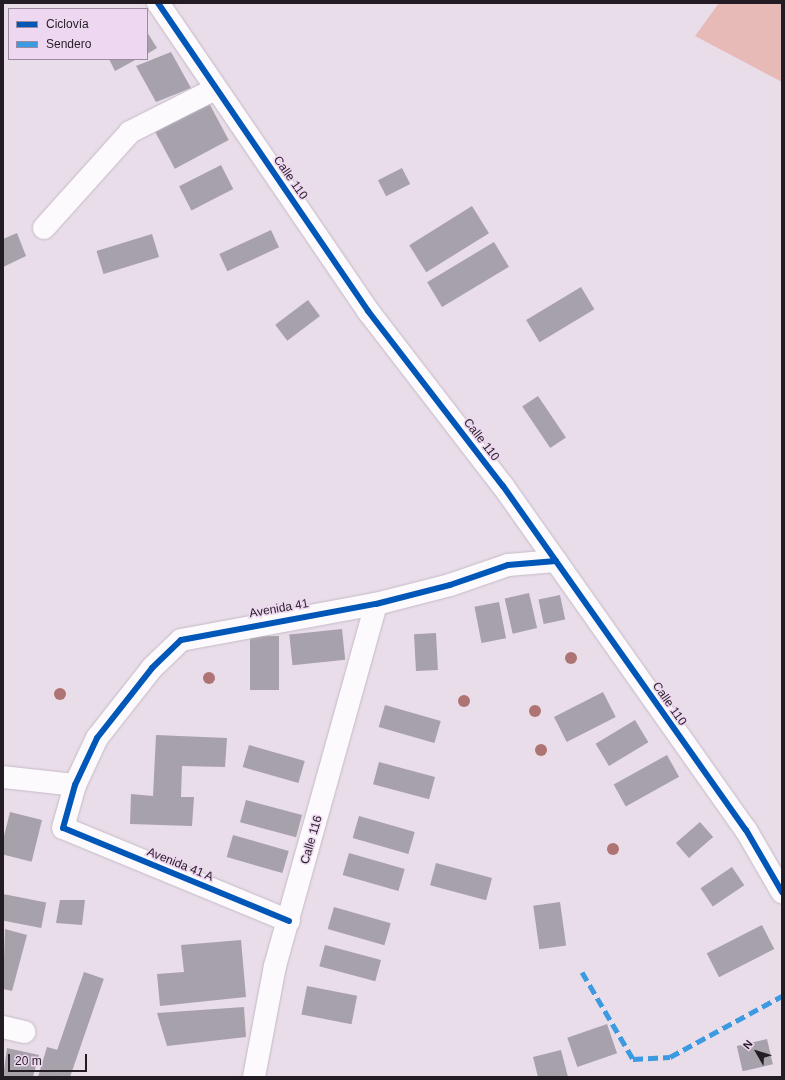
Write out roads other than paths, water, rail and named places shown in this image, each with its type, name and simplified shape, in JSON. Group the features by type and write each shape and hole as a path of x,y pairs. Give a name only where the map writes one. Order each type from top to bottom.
{"street":[{"name":"Calle 110","path":"158,3 215,89 368,311 556,560 746,830 782,892"},
{"path":"44,228 130,132 215,89"},
{"name":"Avenida 41","path":"63,828 75,785 97,738 152,668 181,640 376,604 450,585 508,565 556,560"},
{"name":"Calle 116","path":"254,1077 275,966 289,922 376,604"},
{"path":"3,777 75,785"},
{"name":"Avenida 41 A","path":"63,828 289,922"},
{"path":"3,1027 24,1032"}]}
